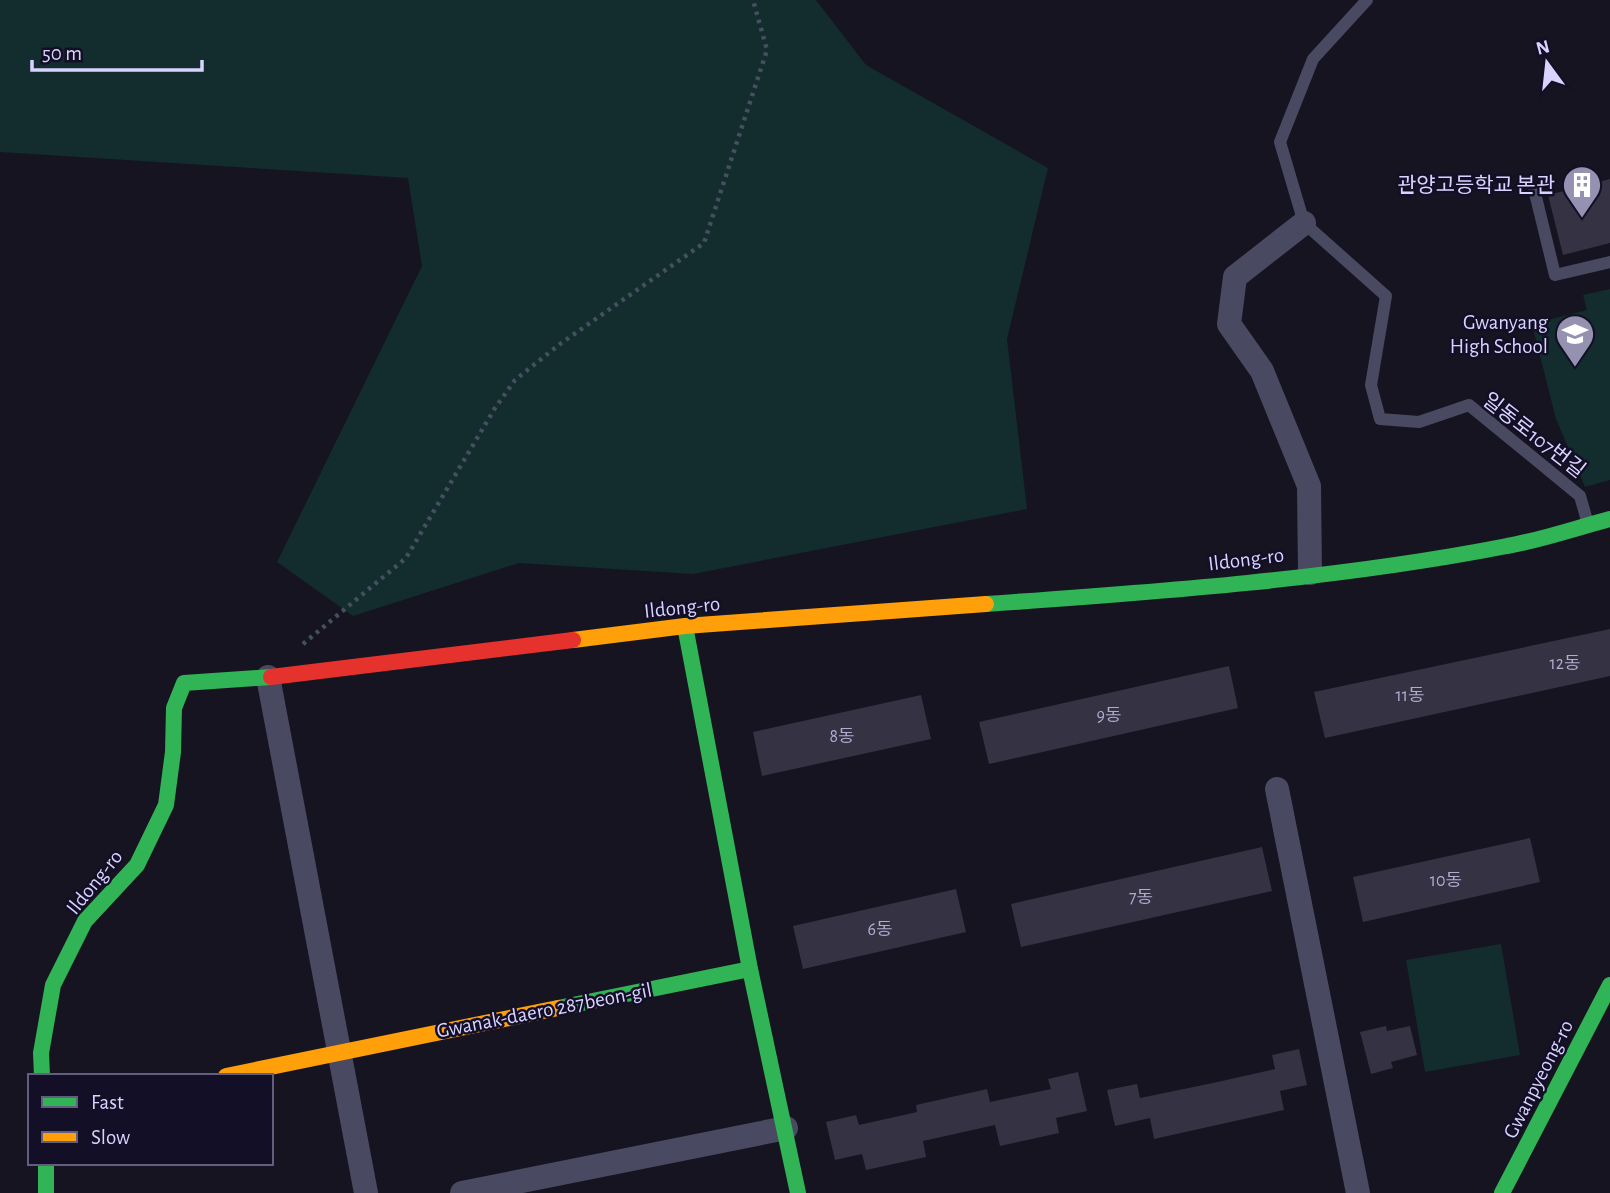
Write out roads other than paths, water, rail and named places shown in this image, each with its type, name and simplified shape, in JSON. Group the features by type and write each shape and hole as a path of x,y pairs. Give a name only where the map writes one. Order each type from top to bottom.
{"street":[{"path":"1304,223 1235,277 1229,324 1262,372 1309,486 1310,573"},
{"name":"Ildong-ro","path":"42,1074 41,1053 53,985 85,921 137,865 166,805 173,752 173,708 184,683 268,677 685,626 1130,594 1379,566 1509,546 1610,519"},
{"path":"685,626 750,969 798,1193"},
{"path":"268,677 366,1193"},
{"path":"1276,789 1358,1193"},
{"name":"Gwanak-daero 287beon-gil","path":"338,1052 750,969"},
{"name":"Gwanpyeong-ro","path":"1502,1193 1610,985"},
{"path":"235,1074 338,1052"},
{"path":"462,1193 786,1128"},
{"path":"46,1165 46,1193"}],"lane":[{"path":"1304,223 1280,142 1313,59 1367,0"},
{"path":"1534,189 1555,275 1610,262"},
{"name":"일동로107번길","path":"1304,223 1386,296 1371,385 1380,419 1419,422 1469,405 1580,496 1588,524"}],"place":[{"name":"관양고등학교 본관","path":"1582,219"},
{"name":"Gwanyang High School","path":"1575,368"}]}
